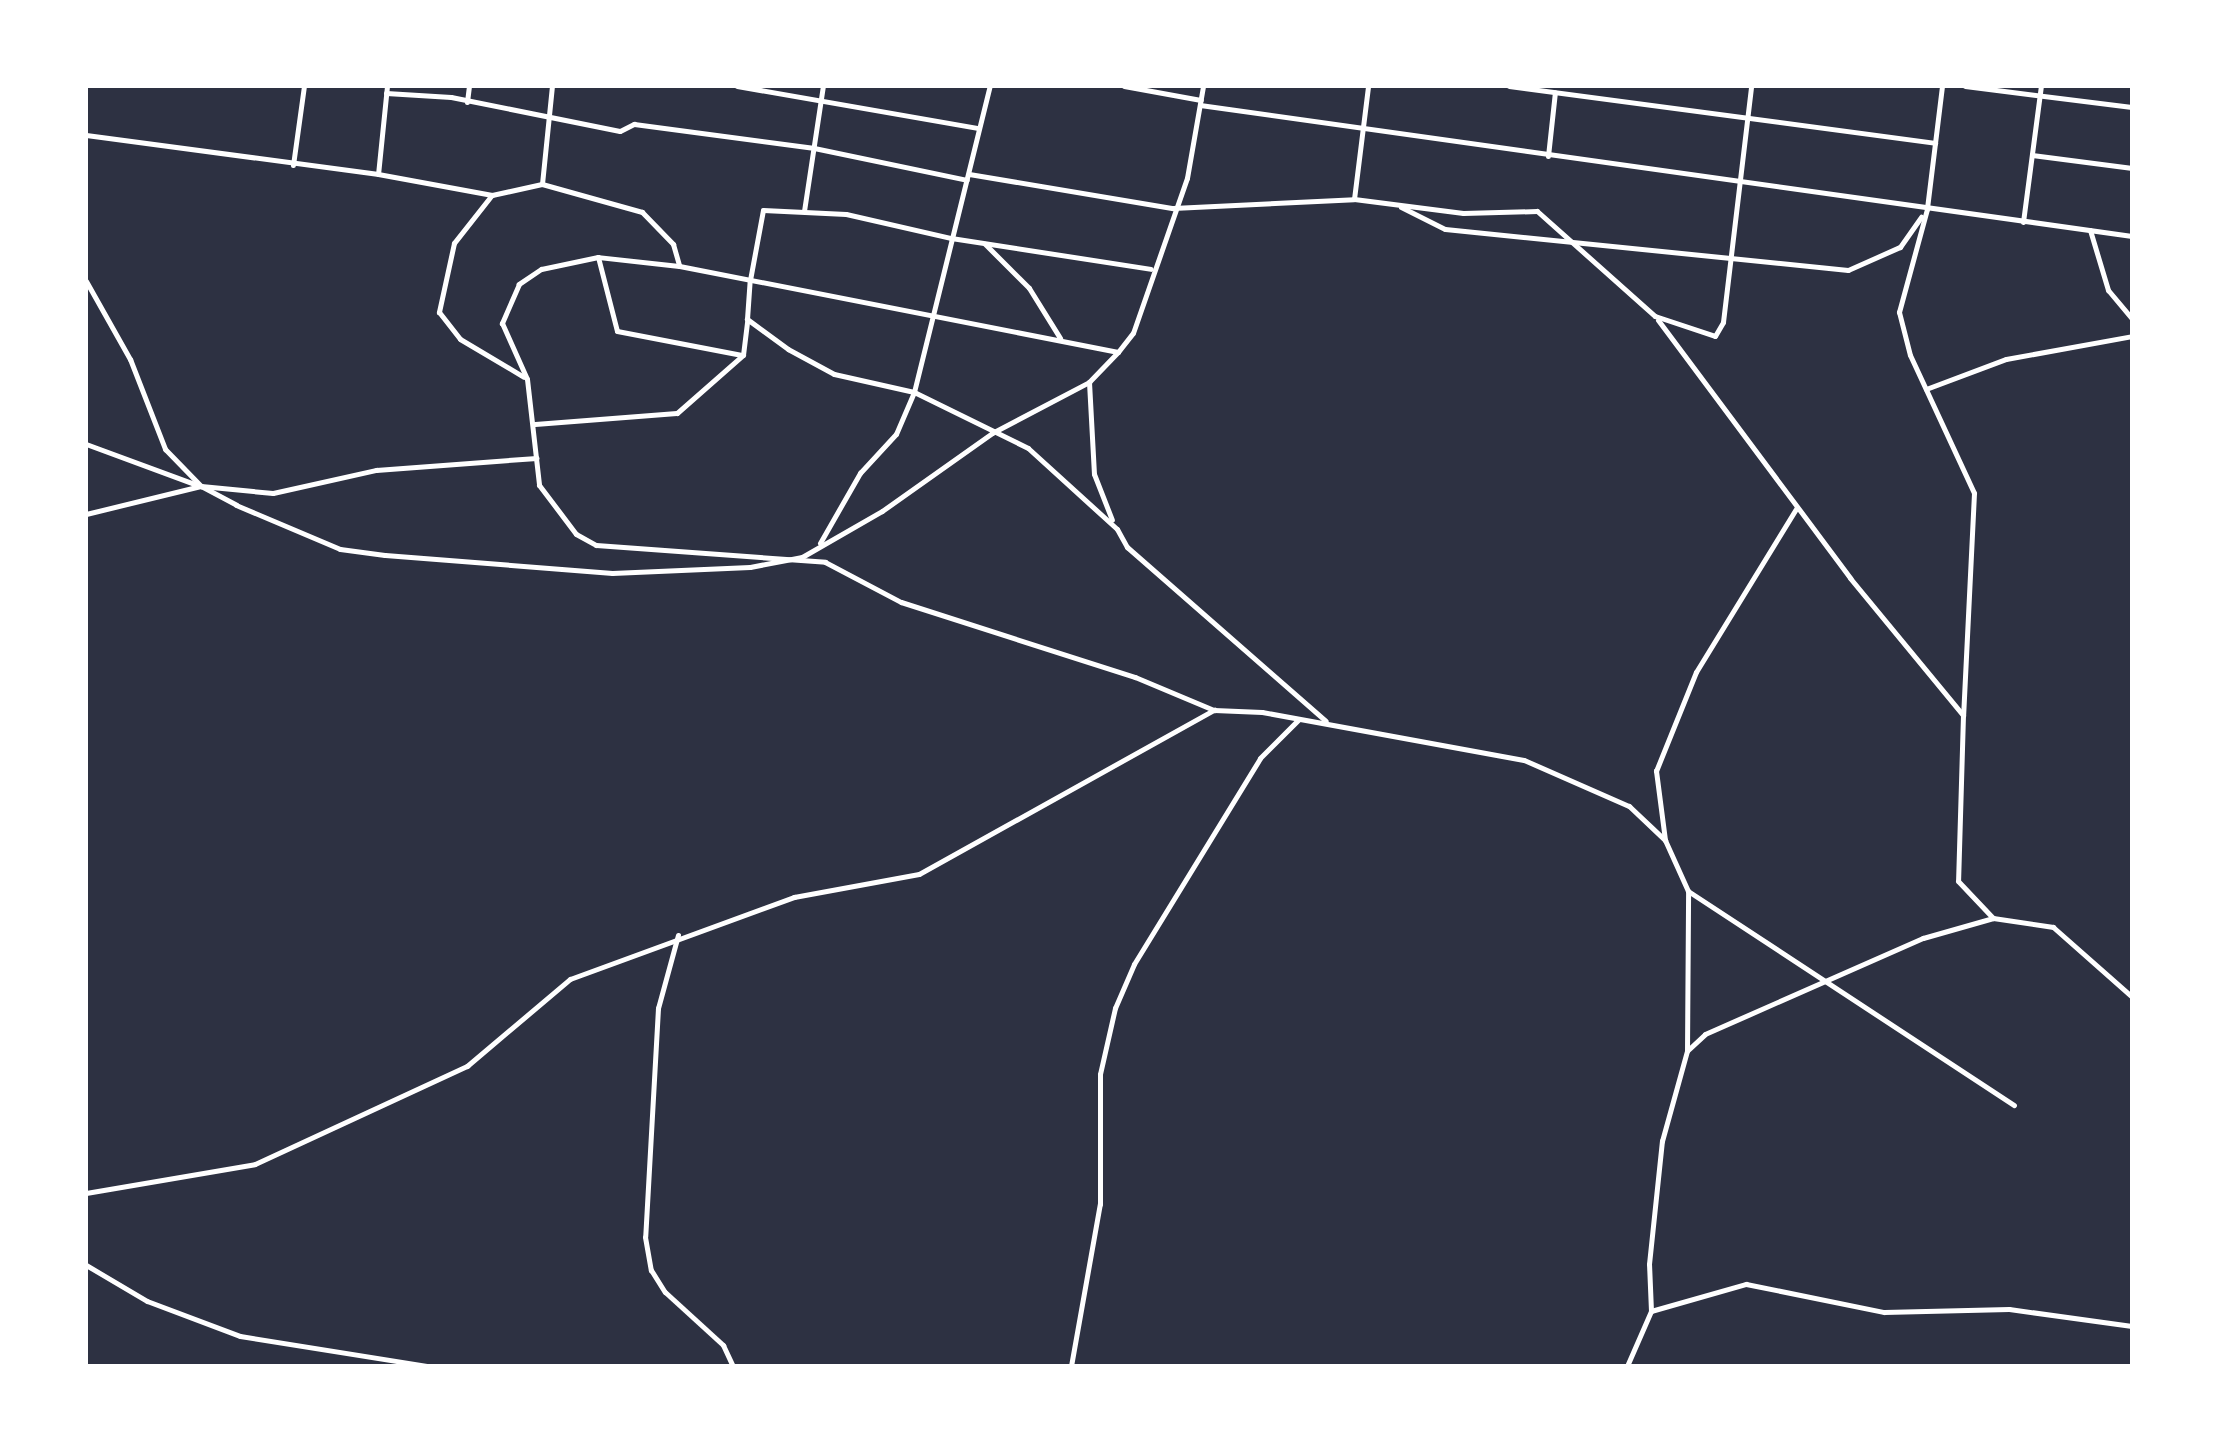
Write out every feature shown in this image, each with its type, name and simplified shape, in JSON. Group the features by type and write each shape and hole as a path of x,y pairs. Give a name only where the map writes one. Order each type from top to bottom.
{"street":[{"path":"293,165 304,86"},
{"path":"467,102 469,86"},
{"path":"542,184 552,117 552,86"},
{"path":"737,86 978,128"},
{"path":"804,211 823,86"},
{"path":"820,544 860,473 896,434 914,392 936,315 951,238 990,86"},
{"path":"1124,86 1201,103 1363,131 1738,185 2132,236"},
{"path":"86,444 201,486 340,549 612,573 750,567 802,557 882,511 992,433 1089,382 1118,352 1133,333 1151,269 1187,178 1203,86"},
{"path":"1354,199 1368,86"},
{"path":"1509,86 1559,90 1747,119 1935,143"},
{"path":"1655,316 1715,336 1729,263 1751,86"},
{"path":"1942,86 1927,209 1899,312 1926,389 1974,493 1958,881 1993,918"},
{"path":"1965,86 2132,107"},
{"path":"2023,222 2041,86"},
{"path":"378,174 387,89 620,131 634,124 814,148 968,177 1173,208 1354,199 1463,213 1537,211 1584,247 1655,316 1797,507 1963,715"},
{"path":"1548,156 1559,90"},
{"path":"86,135 378,174 492,195 542,184 642,212 673,244 679,266"},
{"path":"2032,155 2132,168"},
{"path":"492,195 454,243 439,312 460,339 527,379"},
{"path":"1395,204 1445,229 1729,263 1848,270 1881,261 1927,209"},
{"path":"535,424 677,413 743,355 750,280 763,210 804,211 889,221 951,238 1151,269"},
{"path":"2090,230 2108,290 2132,319"},
{"path":"984,244 1029,288 1060,338"},
{"path":"598,257 617,331 743,355"},
{"path":"1118,352 1060,338 679,266 598,257 541,269 506,306 506,343 527,379 535,424 539,485 576,534 596,545 802,557 984,633 1135,677 1214,710 1299,718 1524,760 1629,806 1665,840"},
{"path":"86,281 130,359 165,449 201,486"},
{"path":"747,319 834,374 914,392 1060,471 1117,529"},
{"path":"1926,389 2006,359 2132,336"},
{"path":"1089,382 1094,474 1127,547 1240,640 1289,695 1330,724"},
{"path":"86,514 201,486 273,493 376,470 537,458"},
{"path":"1627,1366 1651,1311 1662,1141 1687,1051 1688,891 1665,840 1656,771 1674,719 1797,507"},
{"path":"86,1193 255,1164 467,1066 570,979 679,934 794,897 919,874 1214,710"},
{"path":"1071,1366 1100,1204 1100,1074 1115,1008 1260,758 1299,718"},
{"path":"1688,891 2014,1105"},
{"path":"1687,1051 1705,1034 1827,983 1923,938 1993,918 2053,927 2132,997"},
{"path":"679,934 658,1008 645,1237 651,1270 665,1292 723,1345 733,1366"},
{"path":"86,1265 147,1301 240,1336 427,1366"},
{"path":"1651,1311 1746,1284 1884,1312 2009,1309 2132,1326"}]}
